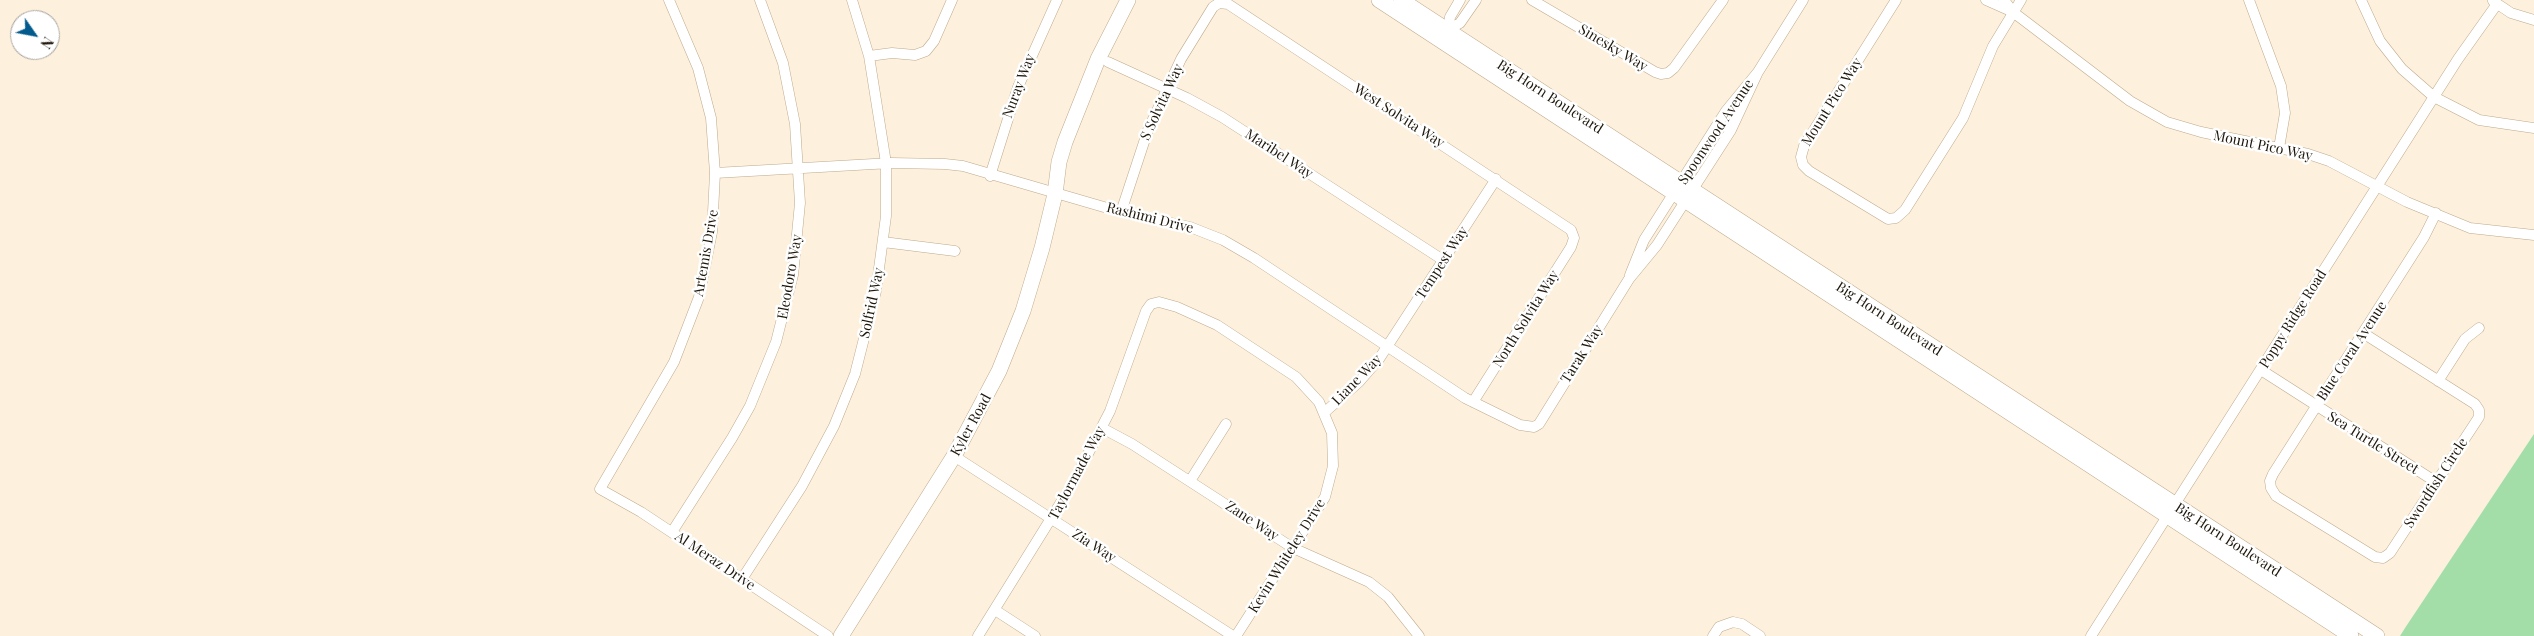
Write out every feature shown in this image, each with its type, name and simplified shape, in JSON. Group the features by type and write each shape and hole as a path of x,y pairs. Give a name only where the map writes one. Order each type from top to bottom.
{"main road":[{"name":"Kyler Road","path":"842,636 954,456 985,400 1015,334 1040,256 1055,194 1059,162 1078,107 1098,59 1128,0"},
{"name":"Kyler Road","path":"1055,194 1068,168 1084,119 1108,62 1139,0"},
{"name":"Big Horn Boulevard","path":"1379,0 1683,192 2171,511 2351,636"},
{"name":"Big Horn Boulevard","path":"1401,0 1448,30 1683,192"},
{"name":"Big Horn Boulevard","path":"2171,511 2377,636"}],"street":[{"name":"Artemis Drive","path":"600,489 618,455 664,382 689,326 709,252 716,173 711,118 703,82 669,0"},
{"name":"Eleodoro Way","path":"672,532 741,422 760,385 776,342 788,298 797,253 800,168 795,124 788,84 760,0"},
{"name":"Solfrid Way","path":"742,579 811,471 844,402 871,315 883,242 886,163 869,56 852,0"},
{"path":"869,56 892,53 915,55 926,51 934,42 952,0"},
{"name":"Nuray Way","path":"990,176 1018,87 1057,0"},
{"path":"1448,30 1450,18 1460,0"},
{"path":"1448,30 1460,23 1476,0"},
{"name":"Sinesky Way","path":"1532,0 1661,74 1674,68 1723,0"},
{"name":"Spoonwood Avenue","path":"1683,192 1726,111 1758,72 1803,0"},
{"name":"Mount Pico Way","path":"1896,0 1804,146 1801,157 1803,165 1809,171 1888,219 1900,216 1905,210 1963,118 1988,56 2021,0"},
{"name":"Mount Pico Way","path":"1986,0 2014,12"},
{"name":"Mount Pico Way","path":"2004,0 2014,12 2130,101 2154,116 2190,130 2279,148 2329,161 2377,187 2470,228 2534,236"},
{"path":"2249,0 2281,86 2285,113 2279,148"},
{"path":"2361,0 2380,41 2402,69 2434,97 2479,120 2534,128"},
{"name":"Poppy Ridge Road","path":"2091,636 2495,2 2511,13 2534,20"},
{"name":"S Solvita Way","path":"1121,212 1139,153 1167,88 1211,9 1222,3"},
{"name":"West Solvita Way","path":"1222,3 1228,4 1496,179 1568,227 1573,234"},
{"name":"Maribel Way","path":"1108,62 1167,88 1237,127 1443,260"},
{"name":"Rashimi Drive","path":"716,173 886,163 946,164 962,166 990,176 1121,212 1190,227 1223,240 1254,258 1473,402 1520,425 1534,427"},
{"name":"Tempest Way","path":"1387,347 1496,179"},
{"name":"Tarak Way","path":"1534,427 1544,415 1629,279 1644,240 1683,192"},
{"name":"Blue Coral Avenue","path":"2271,488 2272,474 2424,237 2436,213"},
{"name":"North Solvita Way","path":"1473,402 1571,247 1573,234"},
{"path":"883,242 955,251"},
{"name":"Kevin Whiteley Drive","path":"1155,302 1163,302 1177,307 1229,333 1305,384 1325,412 1333,444 1331,476 1320,506 1235,636"},
{"name":"Taylormade Way","path":"978,636 1052,519 1102,428 1128,364 1146,310 1155,302"},
{"path":"2438,380 2465,339 2479,328"},
{"name":"Swordfish Circle","path":"2271,488 2276,496 2375,557 2383,558 2390,553 2479,417 2479,410 2475,404 2363,333"},
{"name":"Liane Way","path":"1325,412 1359,382 1387,347"},
{"name":"Sea Turtle Street","path":"2260,370 2436,482"},
{"path":"1190,481 1226,424"},
{"name":"Zane Way","path":"1102,428 1132,444 1293,548 1369,582 1388,597 1419,636"},
{"name":"Zia Way","path":"954,456 1235,636"},
{"name":"Al Meraz Drive","path":"600,489 672,532 828,636"},
{"path":"995,610 1035,636"},
{"path":"1713,636 1719,627 1733,622 1742,624 1760,636"}],"green space":[{"path":"2534,434 2534,636 2400,636 2405,628"}]}
